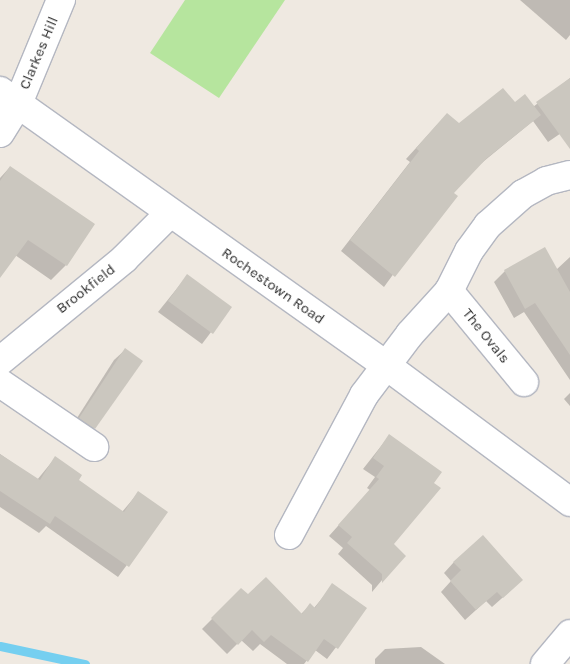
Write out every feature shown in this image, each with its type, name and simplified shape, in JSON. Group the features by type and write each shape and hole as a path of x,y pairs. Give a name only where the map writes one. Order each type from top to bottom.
{"street":[{"name":"Clarkes Hill","path":"0,133 8,99 61,0"},
{"name":"Rochestown Road","path":"8,99 387,366 570,502"},
{"path":"289,534 364,394 449,290 469,251 488,224 530,189 570,175"},
{"name":"Brookfield","path":"0,361 124,259 169,214"},
{"name":"The Ovals","path":"449,290 524,382"},
{"path":"0,383 94,447"},
{"name":"Rochestown Road","path":"544,484 570,516"}],"green space":[{"path":"185,0 285,0 219,98 150,53"}],"building":[{"path":"570,78 570,149 536,102"},
{"path":"503,88 515,102 525,94 541,115 487,158 454,193 458,196 395,277 350,240 419,151 416,148 447,113 459,123"},
{"path":"10,166 95,224 67,266 28,240 0,278 0,181"},
{"path":"545,247 570,292 570,355 535,303 525,309 504,270"},
{"path":"187,274 232,307 213,334 168,301"},
{"path":"125,348 143,361 95,429 79,418"},
{"path":"389,434 442,472 434,483 441,488 394,544 406,556 382,583 382,574 347,543 352,537 338,525 379,479 376,477 384,466 373,458"},
{"path":"0,454 40,480 55,456 82,475 79,480 124,512 138,491 168,512 129,567 55,516 50,524 0,491"},
{"path":"483,535 523,580 503,598 497,592 476,610 450,581 461,570 453,562"},
{"path":"266,577 302,614 310,603 315,608 332,583 367,608 338,649 324,639 308,662 271,635 264,642 252,630 238,645 211,618 241,588 248,594"}],"waterway":[{"path":"0,646 85,664"}]}
